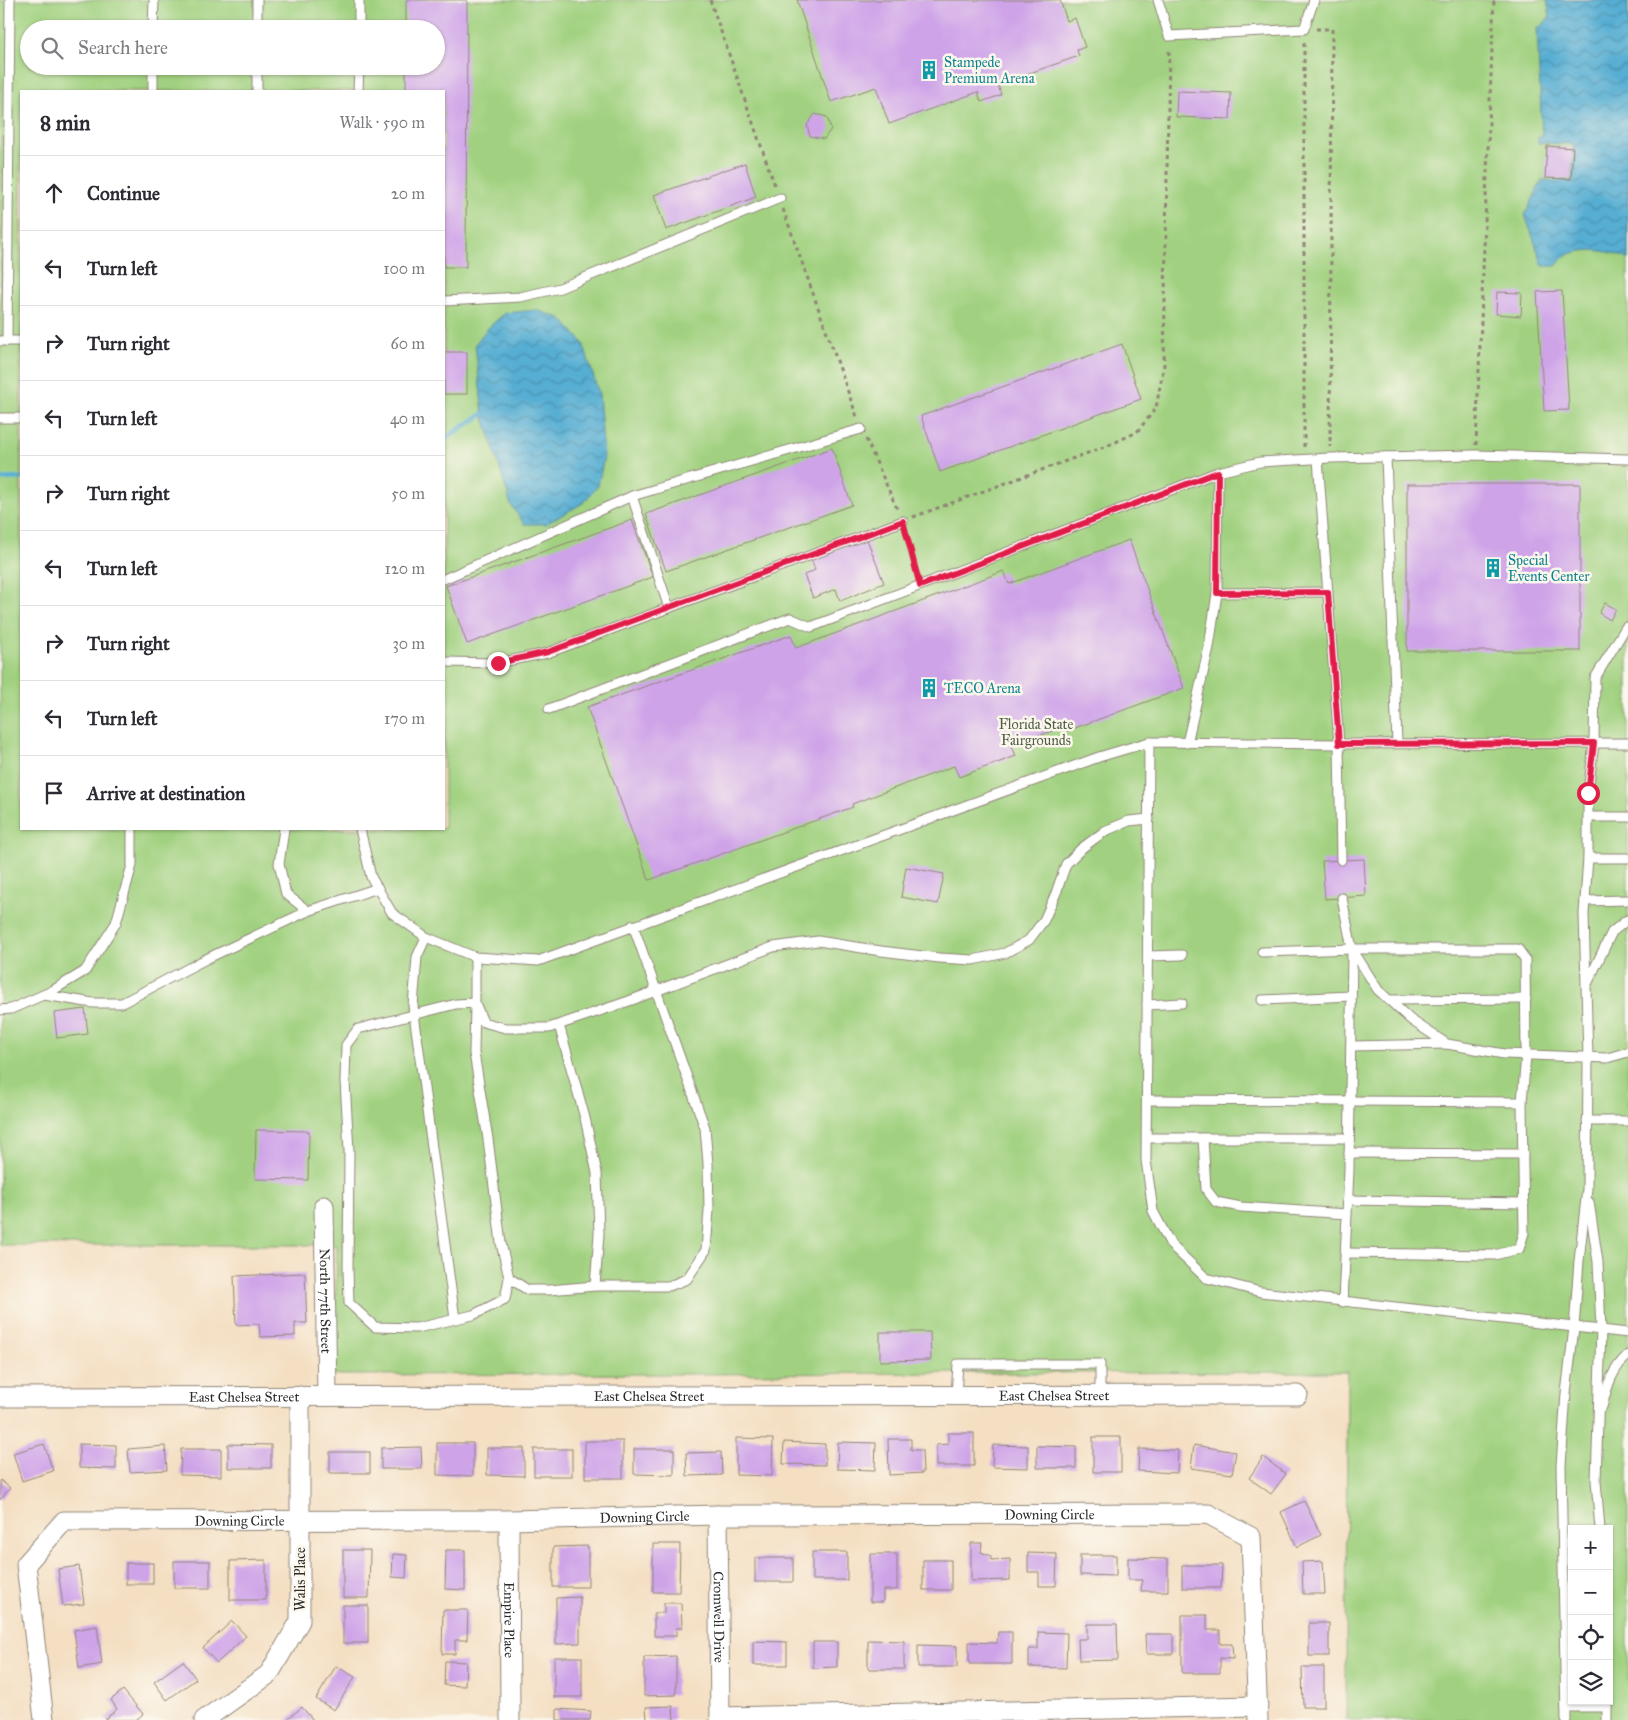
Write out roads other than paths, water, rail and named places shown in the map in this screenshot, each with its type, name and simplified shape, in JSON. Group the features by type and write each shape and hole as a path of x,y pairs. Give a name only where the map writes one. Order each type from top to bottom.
{"street":[{"name":"North 77th Street","path":"324,1206 326,1396"},
{"name":"East Chelsea Street","path":"0,1397 1298,1395"},
{"name":"Walis Place","path":"204,1720 269,1674 300,1621 300,1396"},
{"name":"Downing Circle","path":"44,1720 26,1564 64,1522 510,1520 718,1515 1208,1514 1251,1537 1258,1713"},
{"name":"Cromwell Drive","path":"718,1515 720,1718"},
{"name":"Empire Place","path":"510,1520 510,1720"},
{"path":"720,1718 1258,1713"}],"lane":[{"path":"10,0 4,341 20,341"},
{"path":"153,20 154,0"},
{"path":"257,0 257,20"},
{"path":"359,0 359,20"},
{"path":"1158,0 1169,36 1304,29 1314,0"},
{"path":"153,75 153,90"},
{"path":"257,75 257,90"},
{"path":"358,90 359,75"},
{"path":"445,301 520,297 560,288 780,198"},
{"path":"0,418 20,418"},
{"path":"445,579 632,496 861,428"},
{"path":"549,709 790,618 811,627 1218,472 1260,462 1330,458 1475,455 1628,459"},
{"path":"1386,457 1397,743"},
{"path":"1318,459 1339,744 1341,860"},
{"path":"1187,742 1209,647 1217,593 1218,472"},
{"path":"632,496 669,608"},
{"path":"445,662 498,663 548,652 903,521"},
{"path":"1217,593 1328,592"},
{"path":"1566,1720 1560,1466 1587,1189 1588,1057 1585,901 1588,858 1588,793 1594,743 1595,678 1626,627 1628,629"},
{"path":"1149,742 1146,1160 1153,1212 1171,1245 1206,1278 1261,1292 1628,1333"},
{"path":"360,830 371,876 392,913 426,937 475,957 538,961 1099,757 1149,742 1339,744 1628,743"},
{"path":"1589,817 1628,817"},
{"path":"475,1002 483,1022 505,1028 549,1028 657,991 773,947 818,941 881,952 973,960 1005,953 1029,940 1047,913 1066,864 1082,848 1105,830 1129,821 1149,820"},
{"path":"0,1010 11,1008 44,995 85,971 116,923 132,865 132,830"},
{"path":"284,830 279,864 286,894 308,911"},
{"path":"1588,858 1628,858"},
{"path":"44,995 93,1003 122,1003 206,959 308,911 378,888"},
{"path":"1342,898 1352,949 1349,1153 1342,1302"},
{"path":"1585,901 1628,900"},
{"path":"1586,987 1612,932 1627,920"},
{"path":"509,1278 528,1290 595,1286 670,1286 687,1279 706,1250 709,1210 705,1128 633,925"},
{"path":"426,937 417,957 413,1006 455,1319"},
{"path":"1352,949 1378,990 1411,1020 1447,1044"},
{"path":"1262,952 1352,949 1518,949 1526,958 1526,1055 1522,1102 1524,1233 1519,1249 1494,1255 1345,1253"},
{"path":"1148,956 1182,955"},
{"path":"475,957 475,1002 474,1052 488,1139 501,1243 509,1278 505,1300 473,1315 417,1328 375,1327 349,1303 349,1151 345,1082 346,1044 358,1029 456,1004 475,1002"},
{"path":"1262,1000 1351,996"},
{"path":"1389,1000 1526,999"},
{"path":"1148,1004 1182,1003"},
{"path":"559,1025 585,1118 597,1173 599,1234 595,1286"},
{"path":"1351,1046 1447,1044 1504,1054 1607,1058 1628,1052"},
{"path":"1147,1100 1522,1102"},
{"path":"1588,1121 1628,1120"},
{"path":"1147,1138 1349,1138"},
{"path":"1203,1138 1206,1189 1216,1202 1241,1208 1347,1214"},
{"path":"1349,1153 1523,1154"},
{"path":"1587,1189 1598,1262 1601,1329 1596,1481 1600,1525"},
{"path":"1347,1200 1524,1203"},
{"path":"1598,1422 1609,1380 1622,1360 1628,1355"},
{"path":"956,1396 958,1364 1100,1364 1100,1395"},
{"path":"1566,1706 1586,1705"},
{"path":"1607,1705 1607,1720"}],"water":[{"path":"1547,0 1628,0 1628,259 1613,253 1588,250 1579,251 1564,257 1556,266 1543,266 1525,215 1542,180 1572,181 1574,144 1538,143 1538,138 1542,135 1537,28 1543,25 1550,16"},
{"path":"537,310 562,319 583,343 599,394 604,457 598,486 583,503 546,524 524,524 511,505 483,414 475,344 488,328 505,313"}],"waterway":[{"path":"445,438 483,414"},
{"path":"0,479 20,478"}],"place":[{"name":"Stampede Premium Arena","path":"929,70"},
{"name":"Special Events Center","path":"1493,568"},
{"name":"TECO Arena","path":"929,688"}],"park label":[{"name":"Florida State Fairgrounds","path":"1036,732"}]}
